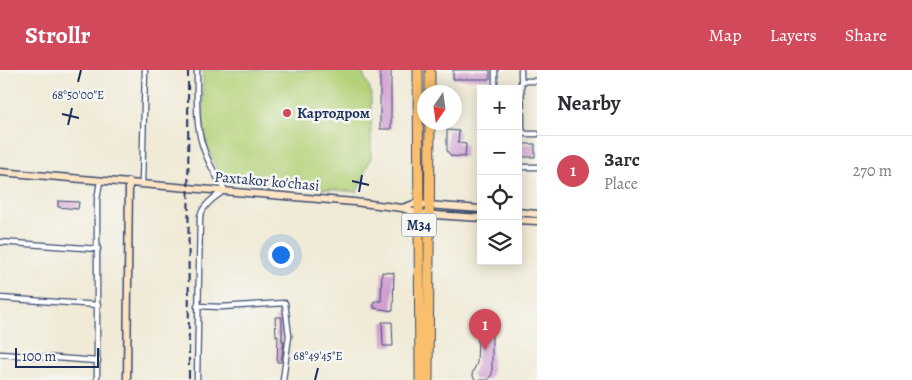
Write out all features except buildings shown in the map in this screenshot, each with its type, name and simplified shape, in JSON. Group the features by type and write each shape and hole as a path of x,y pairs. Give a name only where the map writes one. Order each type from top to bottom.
{"highway":[{"name":"M34","path":"418,70 420,380"},
{"path":"430,70 430,85"},
{"name":"M34","path":"428,380 430,130"}],"main road":[{"name":"Paxtakor ko'chasi","path":"0,172 225,190 402,208 419,214 477,218"},
{"path":"127,380 129,182"},
{"name":"Paxtakor ko'chasi","path":"402,208 408,205 419,204 477,209"},
{"path":"522,212 537,214"},
{"path":"522,220 537,221"}],"street":[{"path":"142,183 145,70"},
{"path":"197,70 200,141 209,164 225,190 203,207 200,216 197,380"},
{"path":"495,85 496,70"},
{"path":"520,70 522,130 526,134 537,134"},
{"path":"521,82 537,81"},
{"path":"522,167 537,167"},
{"path":"97,380 97,200 100,181"},
{"path":"0,242 98,248"},
{"path":"0,298 98,305"},
{"path":"197,306 221,308 285,303 289,336 283,380"},
{"path":"0,354 98,361"}],"green space":[{"name":"Картодром","path":"203,70 361,70 371,92 371,157 357,192 238,181 218,173 203,135"}],"railway":[{"path":"188,70 189,380"}],"place":[{"name":"Картодром","path":"287,113"},
{"name":"Загс","path":"485,350"}]}
